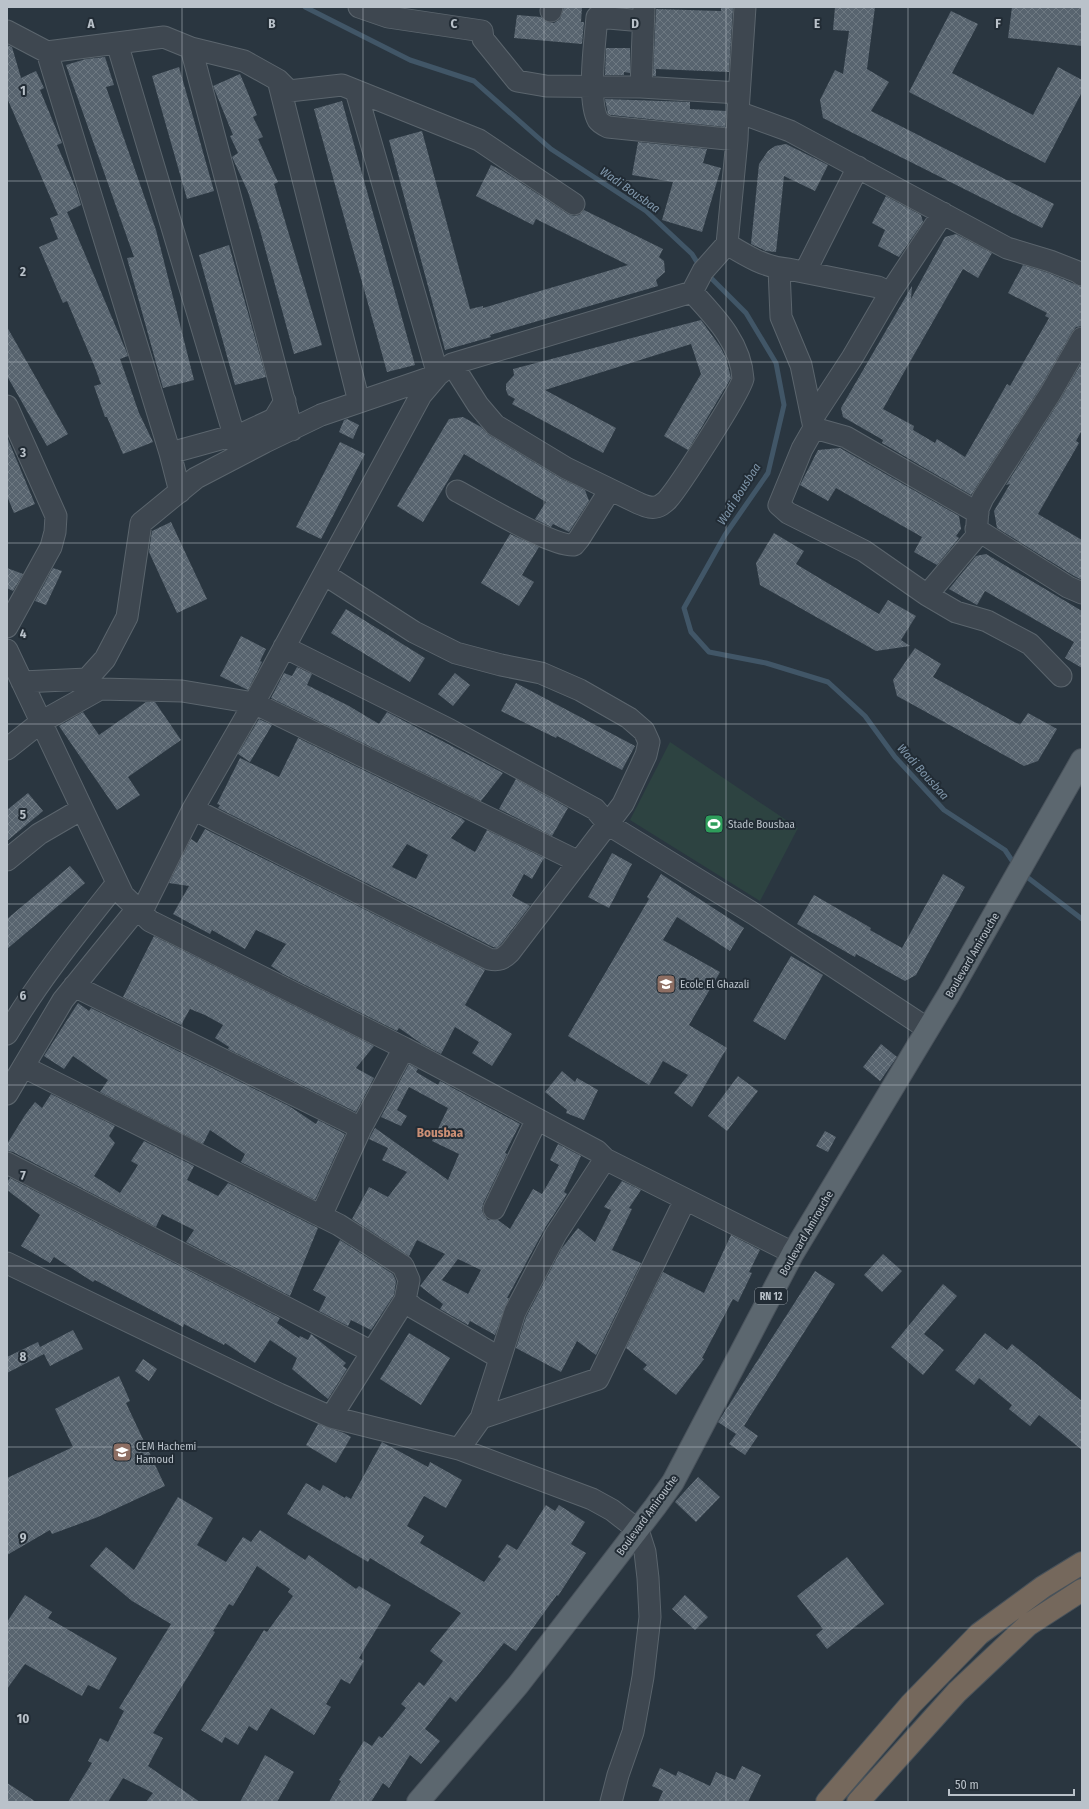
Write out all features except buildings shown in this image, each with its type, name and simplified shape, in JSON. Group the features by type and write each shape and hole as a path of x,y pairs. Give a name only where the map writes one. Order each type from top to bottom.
{"highway":[{"path":"827,1802 911,1704 979,1634 1043,1587 1082,1562"},
{"path":"858,1802 957,1692 1028,1625 1082,1590"}],"main road":[{"name":"Boulevard Amirouche","path":"418,1802 518,1685 638,1530 673,1482 793,1253 928,1029 1082,760"}],"street":[{"path":"359,7 388,17 482,31 483,39 517,81 546,86 641,87 739,102 1007,248 1050,261 1082,275"},
{"path":"170,454 238,445 292,430 321,415 445,370 692,292 703,271 727,244 737,140 745,7"},
{"path":"641,87 644,14 597,17 593,87 595,113 599,122 608,127 737,140"},
{"path":"7,31 46,52 164,36 190,48 244,61 278,80 289,91 342,85 479,140 574,204"},
{"path":"117,43 238,445"},
{"path":"190,48 292,430"},
{"path":"46,52 170,454 180,492"},
{"path":"278,80 359,402"},
{"path":"356,91 445,370 495,424 566,468 650,508 659,506 667,500 727,410 743,381 742,362 727,332 692,292"},
{"path":"804,272 858,167"},
{"path":"943,213 890,293 813,423 779,505 788,513 864,551 928,595 956,612 987,621 1030,644 1061,676"},
{"path":"727,244 749,257 779,269 804,272 878,287 890,293"},
{"path":"779,269 781,317 801,365 813,423"},
{"path":"928,595 976,537 977,521 983,498 1050,394 1082,338"},
{"path":"7,1094 63,1000 138,912 193,809 254,703 421,396 445,370"},
{"path":"22,682 87,679 105,658 127,617 141,523 238,445 274,419 285,401"},
{"path":"7,406 56,516 55,532 51,548 7,627"},
{"path":"813,423 846,437 977,521 1068,587 1082,593"},
{"path":"457,491 548,540 568,546 574,545 610,490"},
{"path":"193,809 489,959 497,961 503,959 510,952 623,804 646,755 649,742 644,731 629,718 580,690 541,673 456,654 414,632 324,574"},
{"path":"284,647 450,730 595,809 608,825 754,914 928,1029"},
{"path":"7,650 117,883 123,895 138,912 150,921 404,1048 598,1151 605,1159 793,1253"},
{"path":"7,749 41,722 100,689 182,691 254,703 579,862"},
{"path":"7,860 39,834 82,810"},
{"path":"7,1034 31,995 59,956 117,883"},
{"path":"74,986 361,1128"},
{"path":"321,1216 361,1128 404,1048"},
{"path":"24,1066 339,1225 403,1266 409,1280 405,1300 331,1417"},
{"path":"494,1209 537,1119"},
{"path":"459,1449 481,1418 515,1312 556,1234 605,1159"},
{"path":"7,1163 372,1352"},
{"path":"481,1418 598,1380 685,1200"},
{"path":"7,1263 279,1394 331,1417 459,1449 592,1499 612,1510 638,1530 645,1552 650,1617 643,1677 633,1732 618,1775 611,1802"},
{"path":"405,1300 414,1308 500,1358"}],"green space":[{"name":"Stade Bousbaa","path":"670,742 798,828 760,901 630,820"}],"waterway":[{"name":"Wadi Bousbaa","path":"305,7 410,60 474,81 551,149 646,211 692,254 700,267"},
{"name":"Wadi Bousbaa","path":"707,274 746,313 776,363 784,405 768,473 725,535 684,608 691,632 709,652 766,663 828,682 865,716 895,757 944,810 1005,850 1015,865"},
{"name":"Wadi Bousbaa","path":"1023,874 1082,919"}],"place":[{"name":"Stade Bousbaa","path":"714,824"},
{"name":"Ecole El Ghazali","path":"666,984"},
{"name":"CEM Hachemi Hamoud","path":"122,1452"}],"district":[{"name":"Bousbaa","path":"440,1132"}]}
